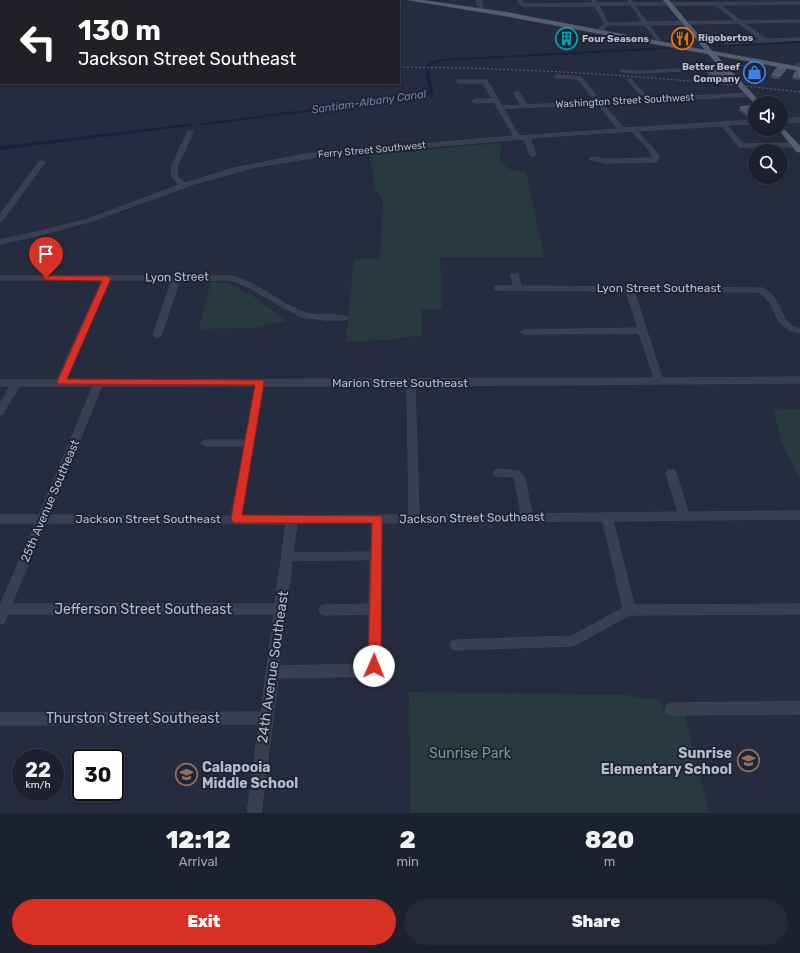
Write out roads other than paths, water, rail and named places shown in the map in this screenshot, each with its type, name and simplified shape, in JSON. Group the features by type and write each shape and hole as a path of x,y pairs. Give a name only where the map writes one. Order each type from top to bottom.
{"main road":[{"path":"411,0 481,10 599,31 797,69"},
{"path":"667,2 711,53 750,94"},
{"path":"726,68 730,61 743,59"},
{"path":"787,136 798,148"}],"street":[{"path":"479,0 481,10"},
{"path":"556,0 558,5"},
{"path":"593,0 607,24"},
{"path":"629,0 660,43"},
{"path":"711,0 765,41"},
{"path":"521,2 558,5 632,5 667,2 716,4 800,1"},
{"path":"599,31 607,24 687,24 800,21"},
{"path":"725,43 800,39"},
{"path":"797,69 800,64"},
{"path":"622,71 641,72 726,68"},
{"path":"558,77 579,78 622,130"},
{"path":"630,80 648,100"},
{"path":"458,82 485,81 517,137"},
{"path":"517,93 525,106"},
{"name":"Washington Street Southwest","path":"501,108 750,94"},
{"path":"476,101 496,100"},
{"path":"788,121 800,120"},
{"name":"Ferry Street Southwest","path":"0,242 35,235 89,220 184,186 254,165 293,157 526,136 748,123"},
{"path":"724,125 741,146 798,148"},
{"path":"592,159 605,161 655,160 656,157 651,148 637,135 634,130"},
{"path":"184,186 175,177 174,167 190,132"},
{"path":"526,136 533,155"},
{"path":"0,220 42,162"},
{"path":"515,276 518,288"},
{"name":"Lyon Street","path":"0,278 232,278 255,287 291,309 305,315 317,318 345,318"},
{"path":"61,382 107,278"},
{"path":"157,335 177,278"},
{"name":"Lyon Street Southeast","path":"498,288 760,290 769,296 782,322 787,327 800,331"},
{"path":"628,288 660,381"},
{"path":"524,332 642,330"},
{"name":"Marion Street Southeast","path":"0,383 411,383 800,380"},
{"name":"25th Avenue Southeast","path":"2,614 99,382"},
{"path":"236,519 260,382"},
{"path":"0,412 16,383"},
{"path":"411,383 414,519"},
{"path":"206,442 249,443"},
{"path":"498,473 516,474 520,479 526,517"},
{"path":"671,473 684,515"},
{"name":"Jackson Street Southeast","path":"0,519 292,520 800,515"},
{"path":"607,516 629,610"},
{"path":"272,672 371,670 374,666 377,519"},
{"name":"24th Avenue Southeast","path":"254,813 292,520"},
{"path":"287,557 376,556"},
{"name":"Jefferson Street Southeast","path":"2,614 281,609"},
{"path":"325,610 375,609"},
{"path":"456,645 573,641 629,610 800,609"},
{"path":"671,710 800,708"},
{"name":"Thurston Street Southeast","path":"0,719 266,718"}],"water":[{"path":"800,41 800,43 712,46"}],"waterway":[{"name":"Santiam-Albany Canal","path":"202,124 431,95 427,68 430,64 443,60 670,48"},
{"name":"Santiam-Albany Canal","path":"0,148 189,125"}],"railway":[{"path":"400,67 499,69 600,74 800,92"}],"place":[{"name":"Rigobertos","path":"683,38"},
{"name":"Four Seasons","path":"567,39"},
{"name":"Better Beef Company","path":"755,73"},
{"name":"Sunrise Elementary School","path":"748,761"},
{"name":"Calapooia Middle School","path":"187,775"}],"park label":[{"name":"Sunrise Park","path":"470,753"}]}
